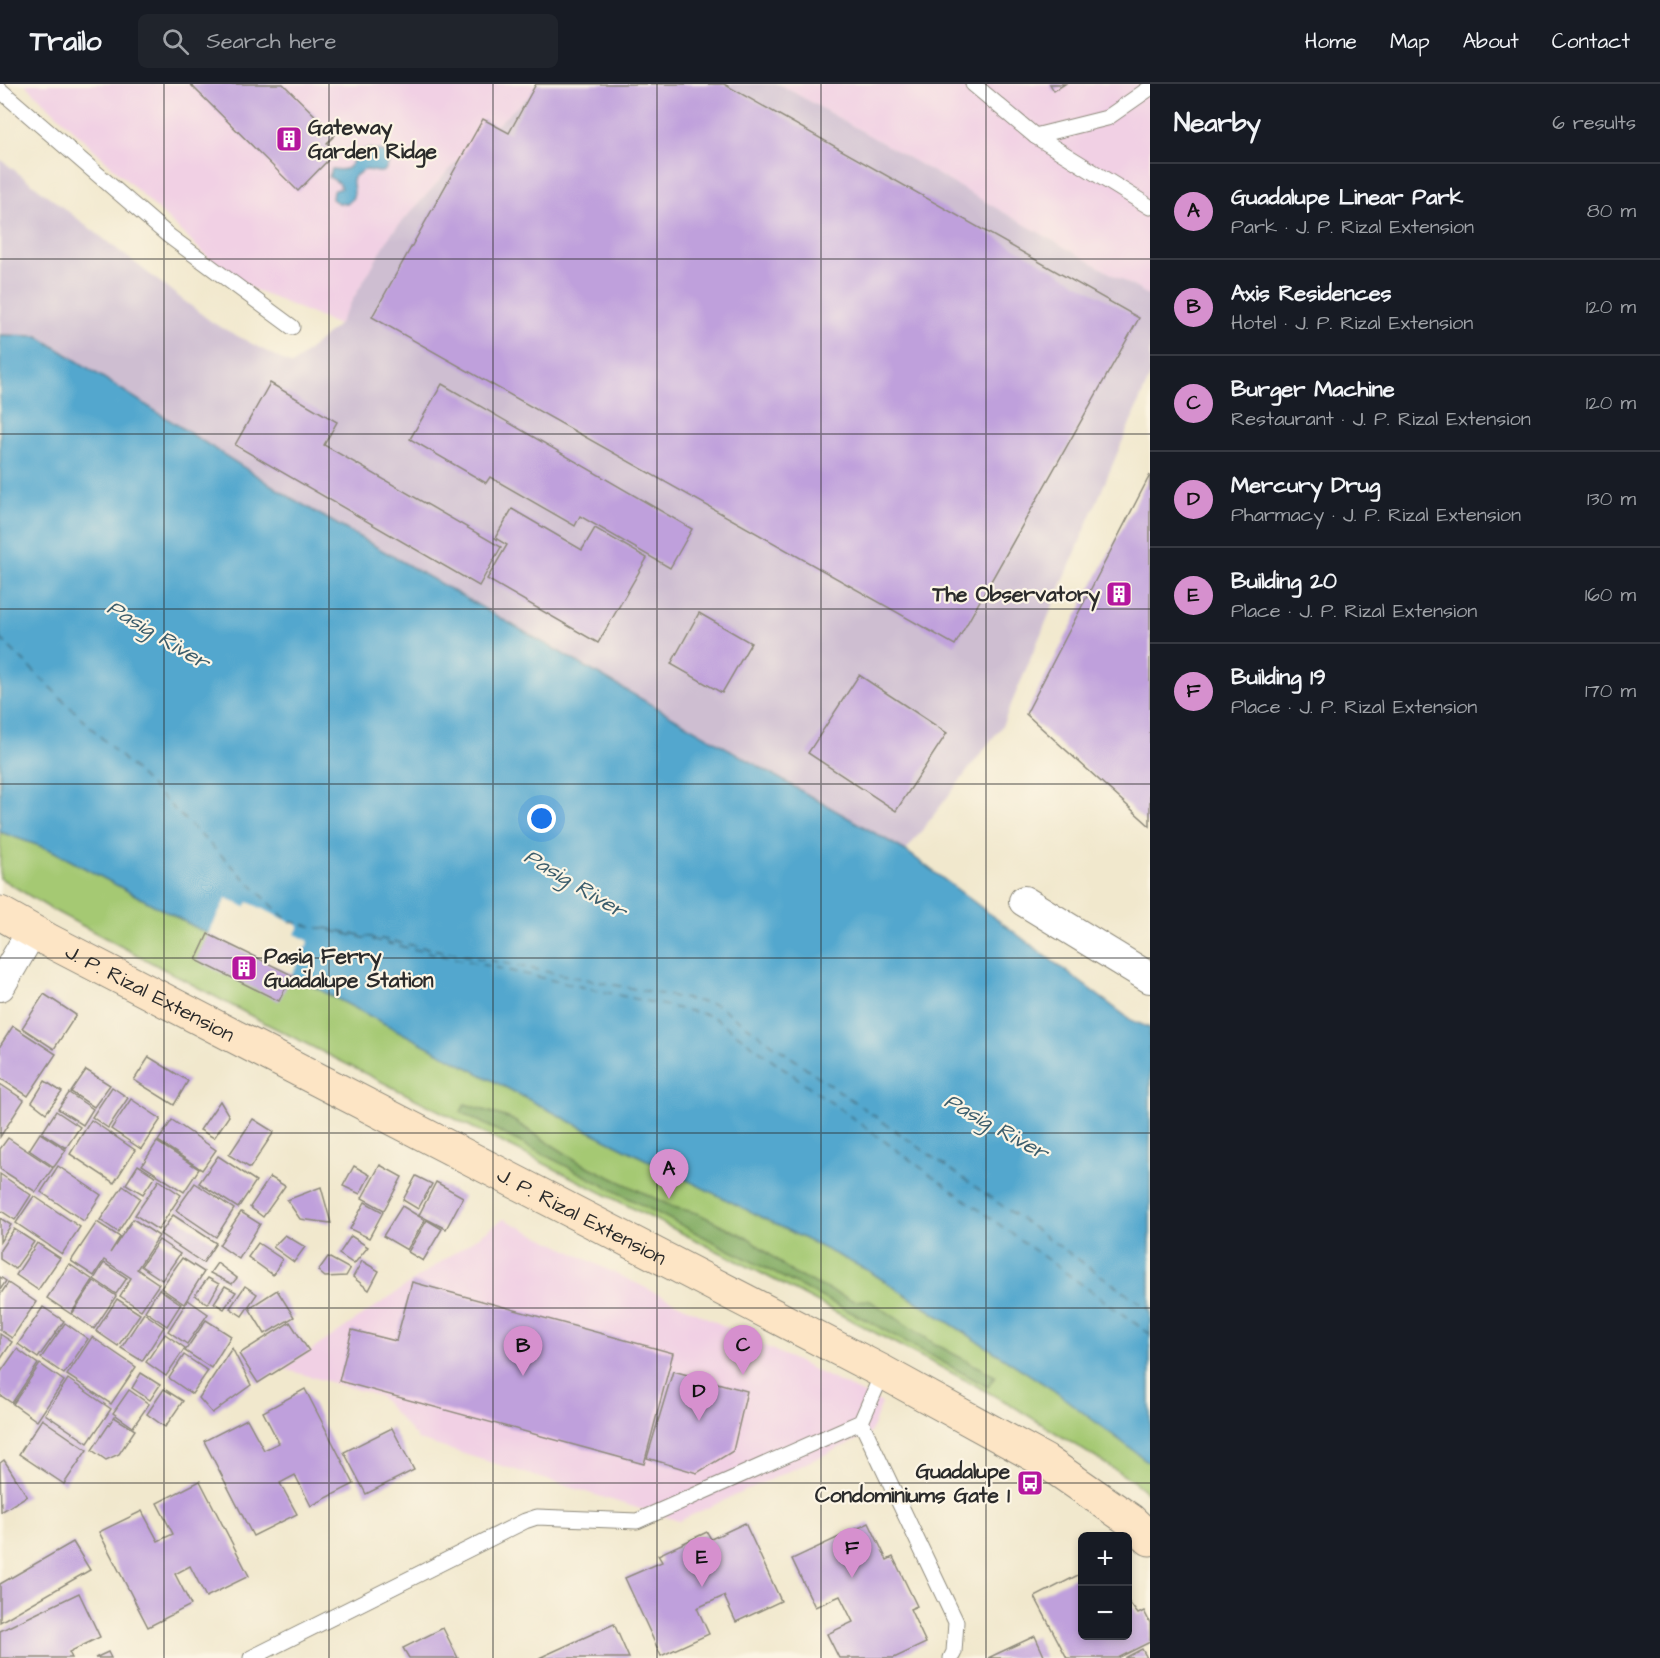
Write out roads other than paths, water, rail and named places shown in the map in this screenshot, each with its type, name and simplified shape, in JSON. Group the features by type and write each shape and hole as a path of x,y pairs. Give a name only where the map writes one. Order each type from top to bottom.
{"main road":[{"name":"J. P. Rizal Extension","path":"0,913 883,1372 1045,1461 1130,1520 1150,1539"}],"street":[{"path":"1024,901 1150,978"},
{"path":"0,986 32,931"}],"lane":[{"path":"973,84 1035,136 1150,207"},
{"path":"1035,136 1107,118 1150,88"},
{"path":"0,90 169,236 292,327"},
{"path":"251,1658 525,1521 537,1517 637,1521 861,1422 883,1372"},
{"path":"861,1422 956,1622 954,1652 951,1658"}],"water":[{"path":"368,149 383,151 389,159 386,169 381,172 365,170 358,173 352,179 354,193 352,198 347,204 338,203 332,199 333,191 341,188 339,183 329,177 332,169 347,168 360,151"},
{"name":"Pasig River","path":"0,335 38,336 293,499 906,851 1131,1020 1150,1028 1150,1463 1052,1389 869,1271 581,1127 51,850 0,832"}],"place":[{"name":"Gateway Garden Ridge","path":"289,139"},
{"name":"The Observatory","path":"1119,594"},
{"name":"Pasig Ferry Guadalupe Station","path":"244,968"},
{"name":"Guadalupe Linear Park","path":"669,1199"},
{"name":"Burger Machine","path":"743,1375"},
{"name":"Axis Residences","path":"523,1376"},
{"name":"Mercury Drug","path":"699,1421"},
{"name":"Guadalupe Condominiums Gate 1","path":"1030,1483"},
{"name":"Building 19","path":"852,1578"},
{"name":"Building 20","path":"702,1587"}]}
